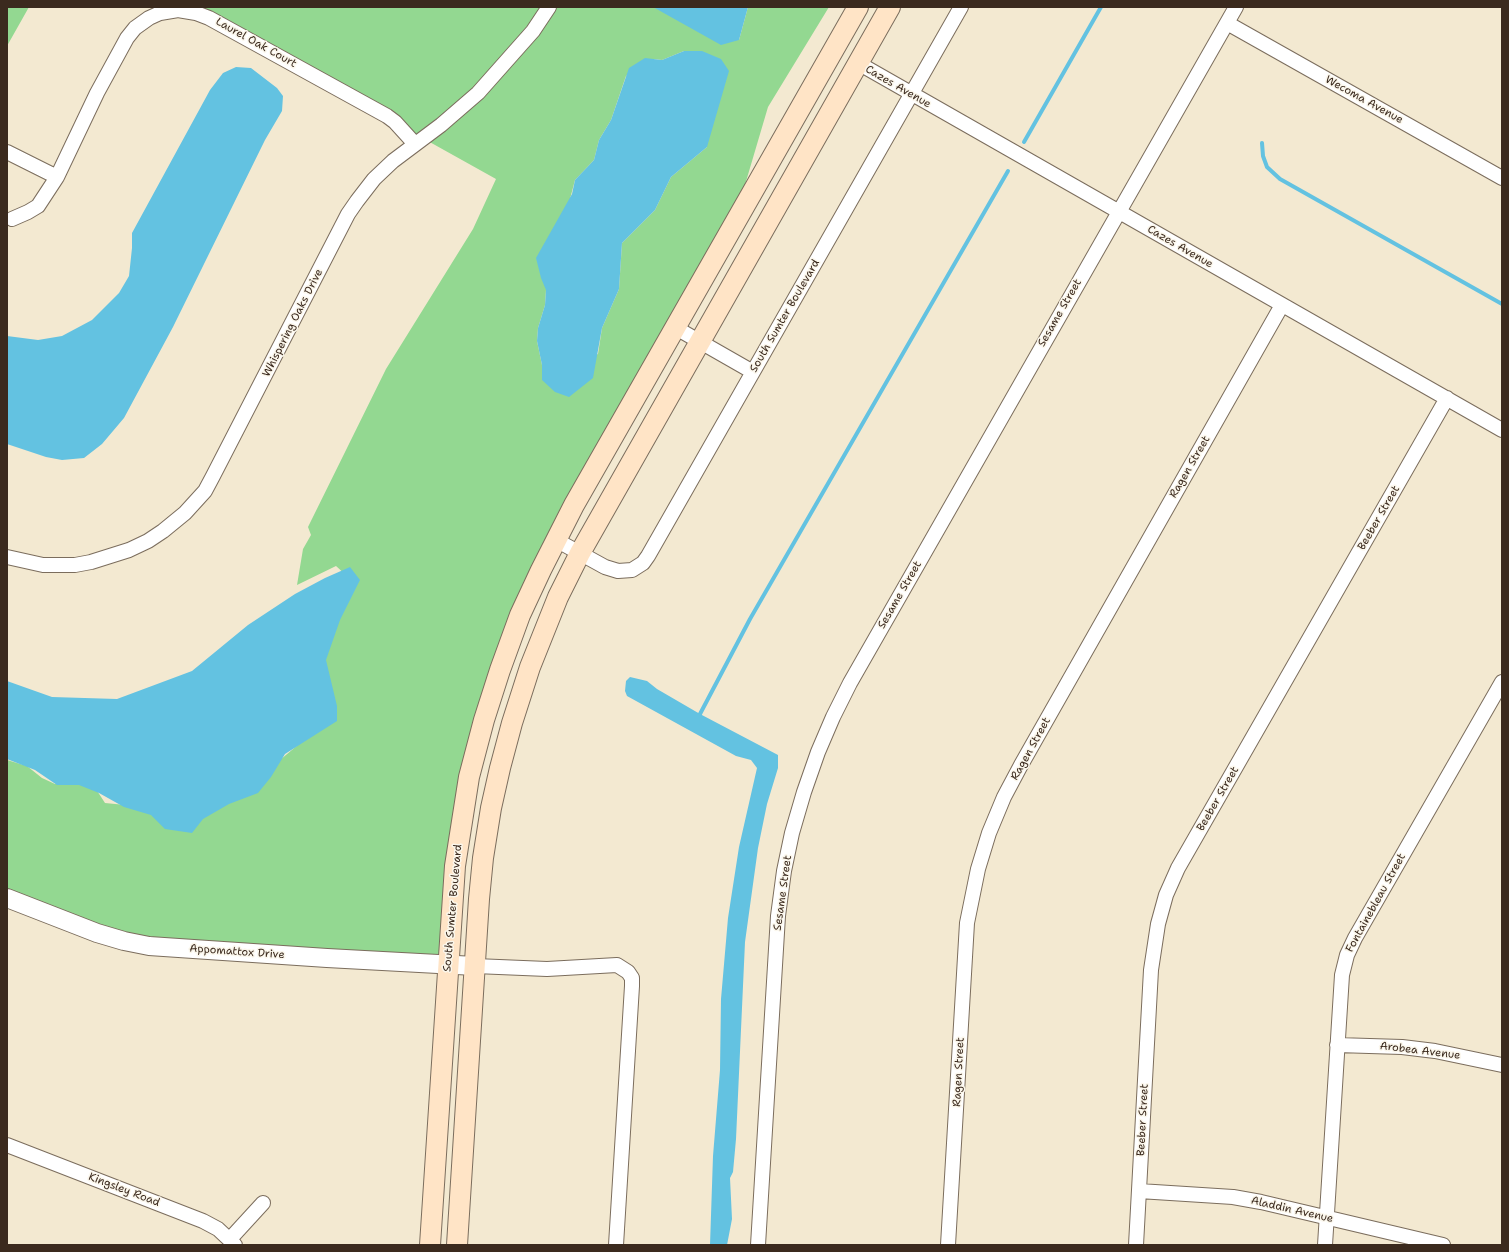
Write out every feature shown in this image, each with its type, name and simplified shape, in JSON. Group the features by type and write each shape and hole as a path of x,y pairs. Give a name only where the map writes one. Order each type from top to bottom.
{"main road":[{"name":"South Sumter Boulevard","path":"430,1245 452,892 458,840 469,777 484,720 500,670 520,615 574,506 858,7"},
{"path":"457,1245 479,899 483,858 491,808 500,768 512,723 530,667 558,597 580,553 890,7"}],"street":[{"name":"Whispering Oaks Drive","path":"7,557 43,565 75,565 91,562 117,555 148,541 185,514 204,491 213,476 348,214 374,179 392,161 453,115 478,93 533,31 549,7"},
{"name":"South Sumter Boulevard","path":"556,540 605,568 618,571 632,570 643,563 653,548 962,7"},
{"name":"Sesame Street","path":"758,1245 778,916 792,833 818,752 850,682 1236,7"},
{"name":"Laurel Oak Court","path":"12,219 38,206 57,177 97,93 127,38 135,28 144,21 160,13 172,10 190,12 210,18 387,116 395,122 415,144"},
{"name":"Wecoma Avenue","path":"1227,23 1502,178"},
{"name":"Cazes Avenue","path":"858,63 1502,430"},
{"path":"7,152 57,177"},
{"name":"Ragen Street","path":"948,1245 967,923 978,869 989,834 1004,797 1021,765 1282,305"},
{"path":"676,328 753,372"},
{"name":"Beeber Street","path":"1136,1245 1152,962 1158,924 1166,896 1178,868 1447,398"},
{"name":"Fontainebleau Street","path":"1325,1245 1342,975 1347,955 1355,938 1502,682"},
{"name":"Appomattox Drive","path":"7,898 97,933 124,941 149,946 448,966 475,966"},
{"path":"475,966 547,969 617,965 628,972 632,978 616,1245"},
{"name":"Arobea Avenue","path":"1337,1045 1402,1047 1435,1051 1502,1065"},
{"name":"Kingsley Road","path":"7,1145 189,1214 218,1229 232,1242"},
{"name":"Aladdin Avenue","path":"1139,1191 1233,1197 1443,1245"},
{"path":"232,1242 263,1203"}],"green space":[{"path":"7,7 29,7 7,46"},
{"path":"197,7 655,7 739,40 748,7 829,7 768,107 742,195 514,612 441,957 150,938 125,934 100,926 7,889 7,760 27,766 42,778 55,784 75,782 92,783 105,803 146,807 280,760 324,723 320,681 347,576 336,566 297,585 303,549 311,535 308,527 386,369 473,229 496,179 383,116","holes":["684,51 707,147 671,177 655,210 622,243 619,289 602,328 598,354 542,380 542,365 537,341 538,328 545,305 546,290 575,180 594,160 599,140 611,120 626,76 654,59 662,60"]}],"water":[{"path":"653,7 748,7 739,40 721,45"},
{"path":"684,51 702,51 721,59 729,71 707,147 671,177 655,210 622,243 619,289 602,328 593,378 569,397 555,392 542,380 542,365 537,341 538,328 545,305 546,290 536,258 572,194 575,180 594,160 599,140 611,120 629,68 645,58 662,60"},
{"path":"236,67 251,68 277,88 283,96 282,111 265,140 173,327 124,418 102,444 84,458 62,460 46,457 7,444 7,336 38,340 62,336 92,320 119,293 129,276 132,233 210,90 223,73"},
{"path":"350,567 360,580 340,620 326,660 337,706 337,721 285,754 271,777 258,793 229,804 203,819 192,833 165,829 151,815 124,807 99,793 79,785 57,785 35,770 7,759 7,681 52,697 117,699 192,671 248,625 295,594"},
{"path":"630,677 647,681 657,689 700,714 778,755 778,768 767,804 758,848 745,942 736,1139 733,1172 730,1178 732,1219 727,1245 710,1245 713,1156 720,1070 721,999 728,918 739,847 757,768 751,760 736,756 627,696 625,691 626,681"}],"waterway":[{"path":"1024,142 1101,7"},
{"path":"1262,143 1263,156 1267,167 1280,179 1502,304"},
{"path":"700,714 750,619 1008,171"}]}
